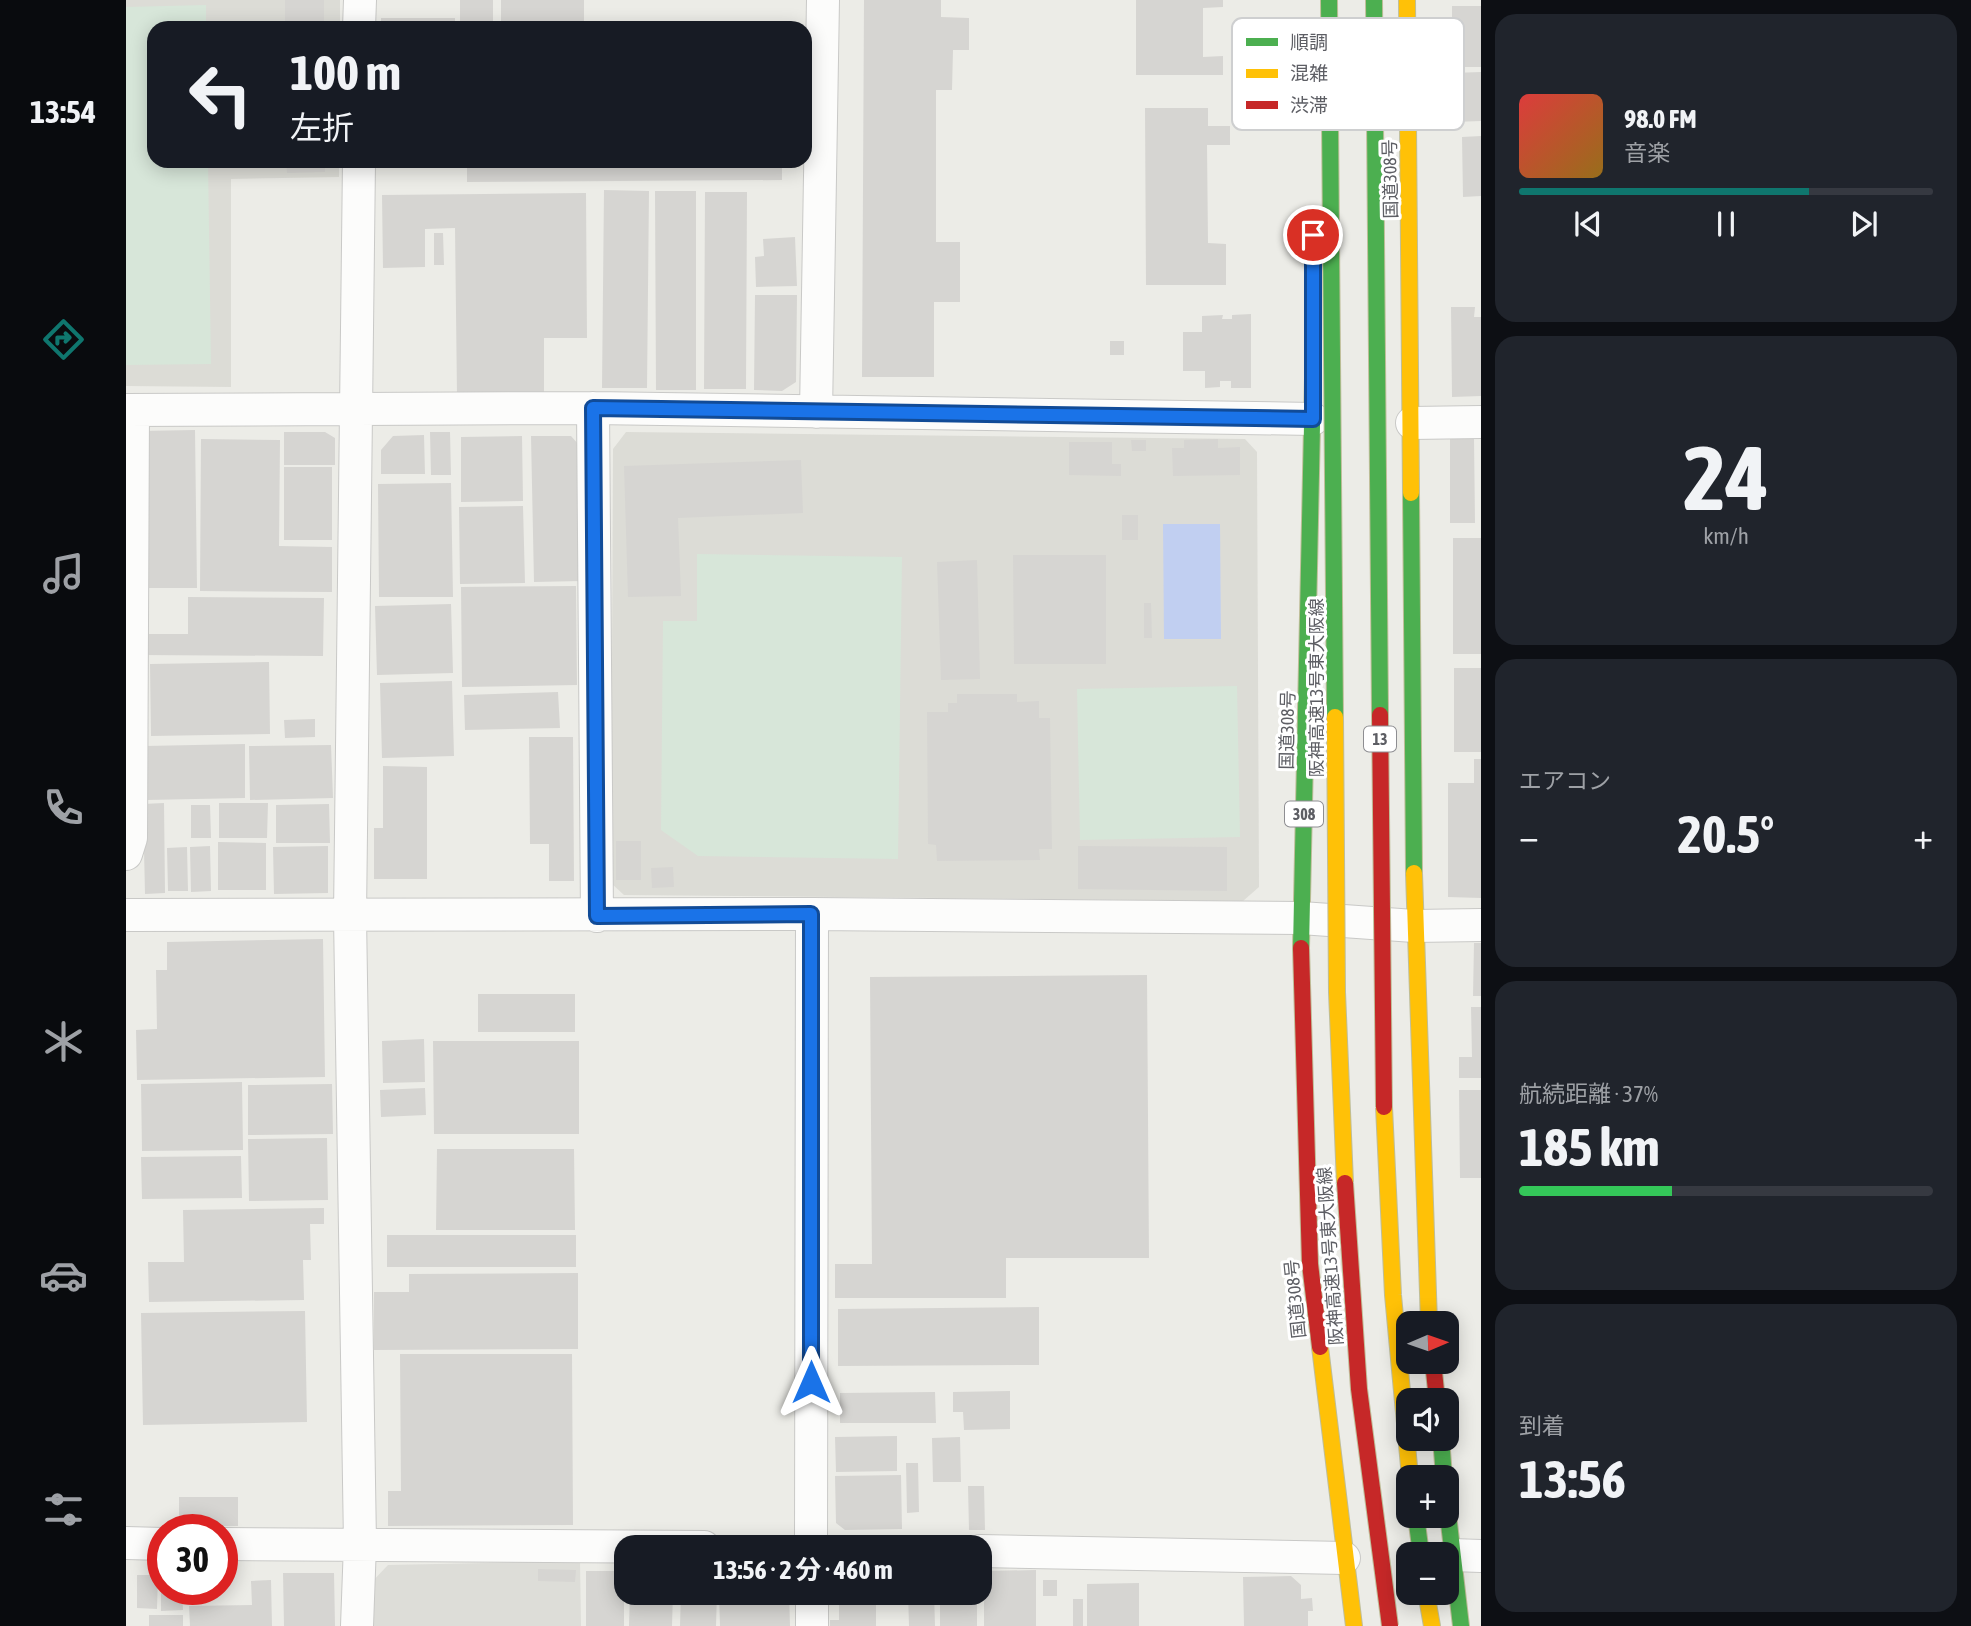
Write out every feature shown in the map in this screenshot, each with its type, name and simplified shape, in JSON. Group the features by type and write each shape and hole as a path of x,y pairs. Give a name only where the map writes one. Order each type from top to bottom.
{"highway":[{"path":"1313,0 1313,18"},
{"name":"阪神高速13号東大阪線","path":"1329,0 1329,18"},
{"name":"13","path":"1374,0 1374,18"},
{"name":"国道308号","path":"1407,0 1407,18"},
{"name":"阪神高速13号東大阪線","path":"1330,130 1336,978 1342,1142 1364,1436 1390,1626"},
{"name":"13","path":"1375,130 1384,1127 1393,1295 1409,1465"},
{"name":"国道308号","path":"1409,130 1414,926 1429,1311"},
{"name":"国道308号","path":"1313,363 1301,918 1310,1264 1354,1626"},
{"path":"1456,1528 1467,1555 1461,1626"},
{"path":"1428,1605 1432,1626"}],"street":[{"path":"359,21 360,0"},
{"path":"816,412 823,0"},
{"path":"357,1626 360,1544 350,916 359,168"},
{"path":"593,408 597,916"},
{"path":"126,854 131,838 130,410 593,408 1313,419"},
{"path":"1412,423 1481,422"},
{"path":"126,915 811,914 1301,918 1414,926 1481,925"},
{"path":"811,914 811,1535"},
{"path":"126,1544 147,1544"},
{"path":"238,1544 614,1546"},
{"path":"992,1551 1344,1558"},
{"path":"812,1605 812,1626"}],"shaded area":[{"path":"126,0 340,0 340,21 147,21 147,168 339,168 339,177 231,179 231,387 126,386"},
{"path":"626,432 1245,439 1257,452 1259,887 1243,901 624,895 611,883 613,449"},
{"path":"580,1561 581,1626 370,1626 369,1585 388,1565"}],"green space":[{"path":"206,5 206,21 147,21 147,168 208,168 211,364 126,365 126,7"},
{"path":"697,554 902,557 898,859 698,856 661,830 663,621 697,621"},
{"path":"1237,686 1240,837 1080,840 1077,689"}],"water":[{"path":"1163,524 1220,524 1221,639 1164,639"}],"building":[{"path":"285,0 324,0 324,21 285,21"},
{"path":"460,0 493,0 493,21 460,21"},
{"path":"501,0 584,0 584,21 501,21"},
{"path":"864,0 941,0 941,17 969,18 969,50 953,50 952,90 936,90 936,242 960,242 960,302 934,302 934,377 862,377"},
{"path":"1136,0 1223,0 1223,7 1203,8 1203,57 1223,56 1223,75 1136,75"},
{"path":"1452,6 1481,6 1481,67 1464,67 1464,18 1452,18"},
{"path":"381,18 455,18 455,21 381,21"},
{"path":"1481,72 1481,121 1464,122 1464,73"},
{"path":"1145,108 1208,108 1208,126 1230,126 1230,145 1207,145 1208,243 1226,244 1226,285 1146,285"},
{"path":"1481,136 1481,196 1463,197 1462,137"},
{"path":"287,168 325,168 325,172 287,173"},
{"path":"467,168 782,168 782,180 467,182"},
{"path":"604,190 649,191 647,388 602,388"},
{"path":"655,191 696,191 696,390 656,390"},
{"path":"705,192 747,192 746,389 704,389"},
{"path":"586,193 587,338 544,338 544,394 457,395 455,228 425,229 425,267 383,268 382,195"},
{"path":"434,233 443,233 444,265 434,265"},
{"path":"795,237 797,286 756,287 755,257 764,256 763,239"},
{"path":"755,295 797,295 796,382 782,391 754,390"},
{"path":"1451,307 1475,307 1474,317 1481,317 1481,396 1452,397"},
{"path":"1251,314 1251,388 1231,388 1231,381 1220,381 1220,387 1205,388 1205,371 1183,371 1183,332 1202,332 1202,316 1223,315 1222,319 1232,319 1232,315"},
{"path":"1110,341 1124,341 1124,355 1110,355"},
{"path":"195,430 197,588 141,588 139,431"},
{"path":"284,432 325,432 335,438 335,465 284,465"},
{"path":"430,432 450,432 451,475 431,475"},
{"path":"424,435 425,474 381,474 381,450 393,436"},
{"path":"522,436 523,501 461,502 461,437"},
{"path":"531,436 571,436 579,445 581,581 534,582"},
{"path":"1450,438 1474,438 1475,523 1450,523"},
{"path":"201,439 280,440 279,546 332,547 332,592 200,591"},
{"path":"1218,439 1218,448 1240,447 1240,475 1173,476 1172,448 1184,448 1184,440"},
{"path":"1131,440 1146,440 1146,451 1132,451"},
{"path":"1069,442 1112,442 1112,464 1121,464 1121,476 1069,475"},
{"path":"801,460 803,513 678,518 681,596 628,597 624,466"},
{"path":"284,467 332,467 332,540 284,540"},
{"path":"451,483 453,597 379,597 378,484"},
{"path":"523,506 525,583 460,584 459,507"},
{"path":"1122,515 1138,515 1138,540 1122,540"},
{"path":"1453,538 1481,538 1481,654 1453,654"},
{"path":"1013,555 1106,555 1106,664 1014,664"},
{"path":"977,560 980,679 941,680 937,562"},
{"path":"576,586 577,685 462,687 461,587"},
{"path":"188,597 324,598 323,656 140,655 140,634 188,634"},
{"path":"1144,603 1151,603 1152,638 1144,638"},
{"path":"451,604 453,673 377,675 375,606"},
{"path":"269,662 270,734 151,736 150,664"},
{"path":"1454,668 1481,668 1481,752 1454,752"},
{"path":"452,681 454,756 382,758 380,683"},
{"path":"558,692 560,728 465,730 464,695"},
{"path":"957,694 1017,694 1017,702 1039,701 1039,718 1050,718 1052,849 1039,849 1040,860 937,861 936,845 928,844 927,712 948,712 948,703 957,703"},
{"path":"315,719 315,737 285,738 284,720"},
{"path":"529,737 573,737 574,881 549,881 549,844 530,844"},
{"path":"245,744 245,798 146,800 145,746"},
{"path":"331,745 333,798 250,800 249,746"},
{"path":"1474,759 1481,759 1481,898 1448,897 1448,783 1474,783"},
{"path":"383,766 427,767 427,879 374,879 374,828 383,828"},
{"path":"164,803 165,893 145,894 143,804"},
{"path":"219,803 268,803 267,838 219,838"},
{"path":"329,804 330,843 276,843 276,805"},
{"path":"191,805 210,805 211,838 191,838"},
{"path":"616,841 641,841 641,880 616,880"},
{"path":"218,842 266,843 266,890 218,890"},
{"path":"210,846 211,891 191,892 190,847"},
{"path":"328,846 328,893 274,894 273,847"},
{"path":"1078,846 1227,847 1227,891 1078,889"},
{"path":"187,847 188,891 168,891 167,848"},
{"path":"673,867 674,887 652,888 651,868"},
{"path":"323,939 325,1077 137,1080 136,1030 157,1029 156,970 167,970 167,942"},
{"path":"1474,943 1481,943 1481,996 1473,996"},
{"path":"1147,975 1149,1258 1006,1258 1006,1298 835,1298 835,1264 872,1264 870,977"},
{"path":"478,994 575,994 575,1032 478,1032"},
{"path":"1471,1007 1481,1007 1481,1078 1459,1078 1459,1057 1472,1057"},
{"path":"424,1039 425,1082 383,1083 382,1041"},
{"path":"433,1041 579,1041 579,1134 434,1134"},
{"path":"242,1082 243,1150 142,1151 141,1084"},
{"path":"332,1084 333,1134 248,1135 248,1085"},
{"path":"425,1088 426,1115 381,1117 380,1090"},
{"path":"1459,1090 1481,1090 1481,1178 1460,1178"},
{"path":"327,1138 328,1200 249,1201 248,1139"},
{"path":"437,1149 574,1149 575,1230 436,1230"},
{"path":"241,1156 242,1198 142,1199 141,1157"},
{"path":"324,1208 324,1224 310,1224 311,1260 303,1260 304,1300 149,1302 148,1262 184,1262 183,1210"},
{"path":"387,1235 576,1235 576,1267 387,1267"},
{"path":"578,1273 578,1349 374,1350 374,1292 409,1292 409,1274"},
{"path":"1039,1307 1039,1365 838,1366 838,1309"},
{"path":"305,1311 307,1422 143,1425 141,1313"},
{"path":"400,1354 572,1354 573,1525 388,1526 388,1491 401,1491"},
{"path":"1010,1391 1010,1429 964,1430 963,1412 953,1412 953,1392"},
{"path":"935,1392 936,1423 840,1423 840,1393"},
{"path":"897,1436 897,1471 836,1472 835,1437"},
{"path":"960,1437 961,1482 933,1482 932,1438"},
{"path":"906,1463 918,1463 919,1512 907,1513"},
{"path":"901,1475 902,1529 845,1530 836,1523 835,1476"},
{"path":"968,1486 984,1486 985,1530 969,1530"},
{"path":"179,1497 238,1497 238,1514 179,1514"},
{"path":"538,1569 576,1570 575,1582 538,1581"},
{"path":"1036,1570 1036,1626 984,1626 984,1605 992,1605 992,1571"},
{"path":"586,1571 614,1571 614,1605 624,1605 624,1626 586,1626"},
{"path":"283,1573 334,1573 335,1626 284,1626"},
{"path":"137,1575 147,1575 147,1605 157,1605 157,1609 137,1608"},
{"path":"1291,1576 1301,1585 1301,1599 1312,1598 1313,1611 1308,1611 1308,1626 1244,1626 1243,1577"},
{"path":"271,1580 272,1626 190,1626 189,1606 252,1605 251,1581"},
{"path":"1043,1580 1057,1580 1057,1596 1043,1596"},
{"path":"1139,1583 1139,1626 1087,1626 1087,1584"},
{"path":"1073,1599 1083,1599 1083,1626 1073,1626"},
{"path":"161,1605 183,1605 183,1610 161,1611"},
{"path":"630,1605 673,1605 672,1626 629,1626"},
{"path":"681,1605 717,1605 716,1626 680,1626"},
{"path":"719,1605 789,1605 790,1626 720,1626"},
{"path":"839,1605 876,1605 876,1626 830,1626 830,1620 839,1620"},
{"path":"908,1605 934,1605 935,1626 909,1626"},
{"path":"940,1605 977,1605 977,1626 940,1626"},
{"path":"149,1615 183,1615 183,1626 149,1626"}],"traffic: fast":[{"path":"1329,0 1329,18"},
{"path":"1374,0 1374,18"},
{"path":"1330,130 1335,717"},
{"path":"1375,130 1380,715"},
{"path":"1301,948 1313,378"},
{"path":"1411,493 1414,873"},
{"path":"1442,1451 1443,1465"},
{"path":"1418,1528 1419,1542"},
{"path":"1450,1528 1461,1626"}],"traffic: slow":[{"path":"1407,0 1407,18"},
{"path":"1408,130 1411,493"},
{"path":"1335,717 1337,992 1345,1183"},
{"path":"1414,873 1429,1311"},
{"path":"1384,1107 1393,1295 1409,1465"},
{"path":"1320,1347 1354,1626"},
{"path":"1428,1605 1432,1626"}],"traffic: jam":[{"path":"1380,715 1384,1107"},
{"path":"1301,948 1310,1264 1320,1347"},
{"path":"1345,1183 1359,1389 1390,1626"},
{"path":"1434,1374 1436,1388"}],"route":[{"path":"811,1382 811,914 597,916 593,408 1313,419 1313,235"}]}
